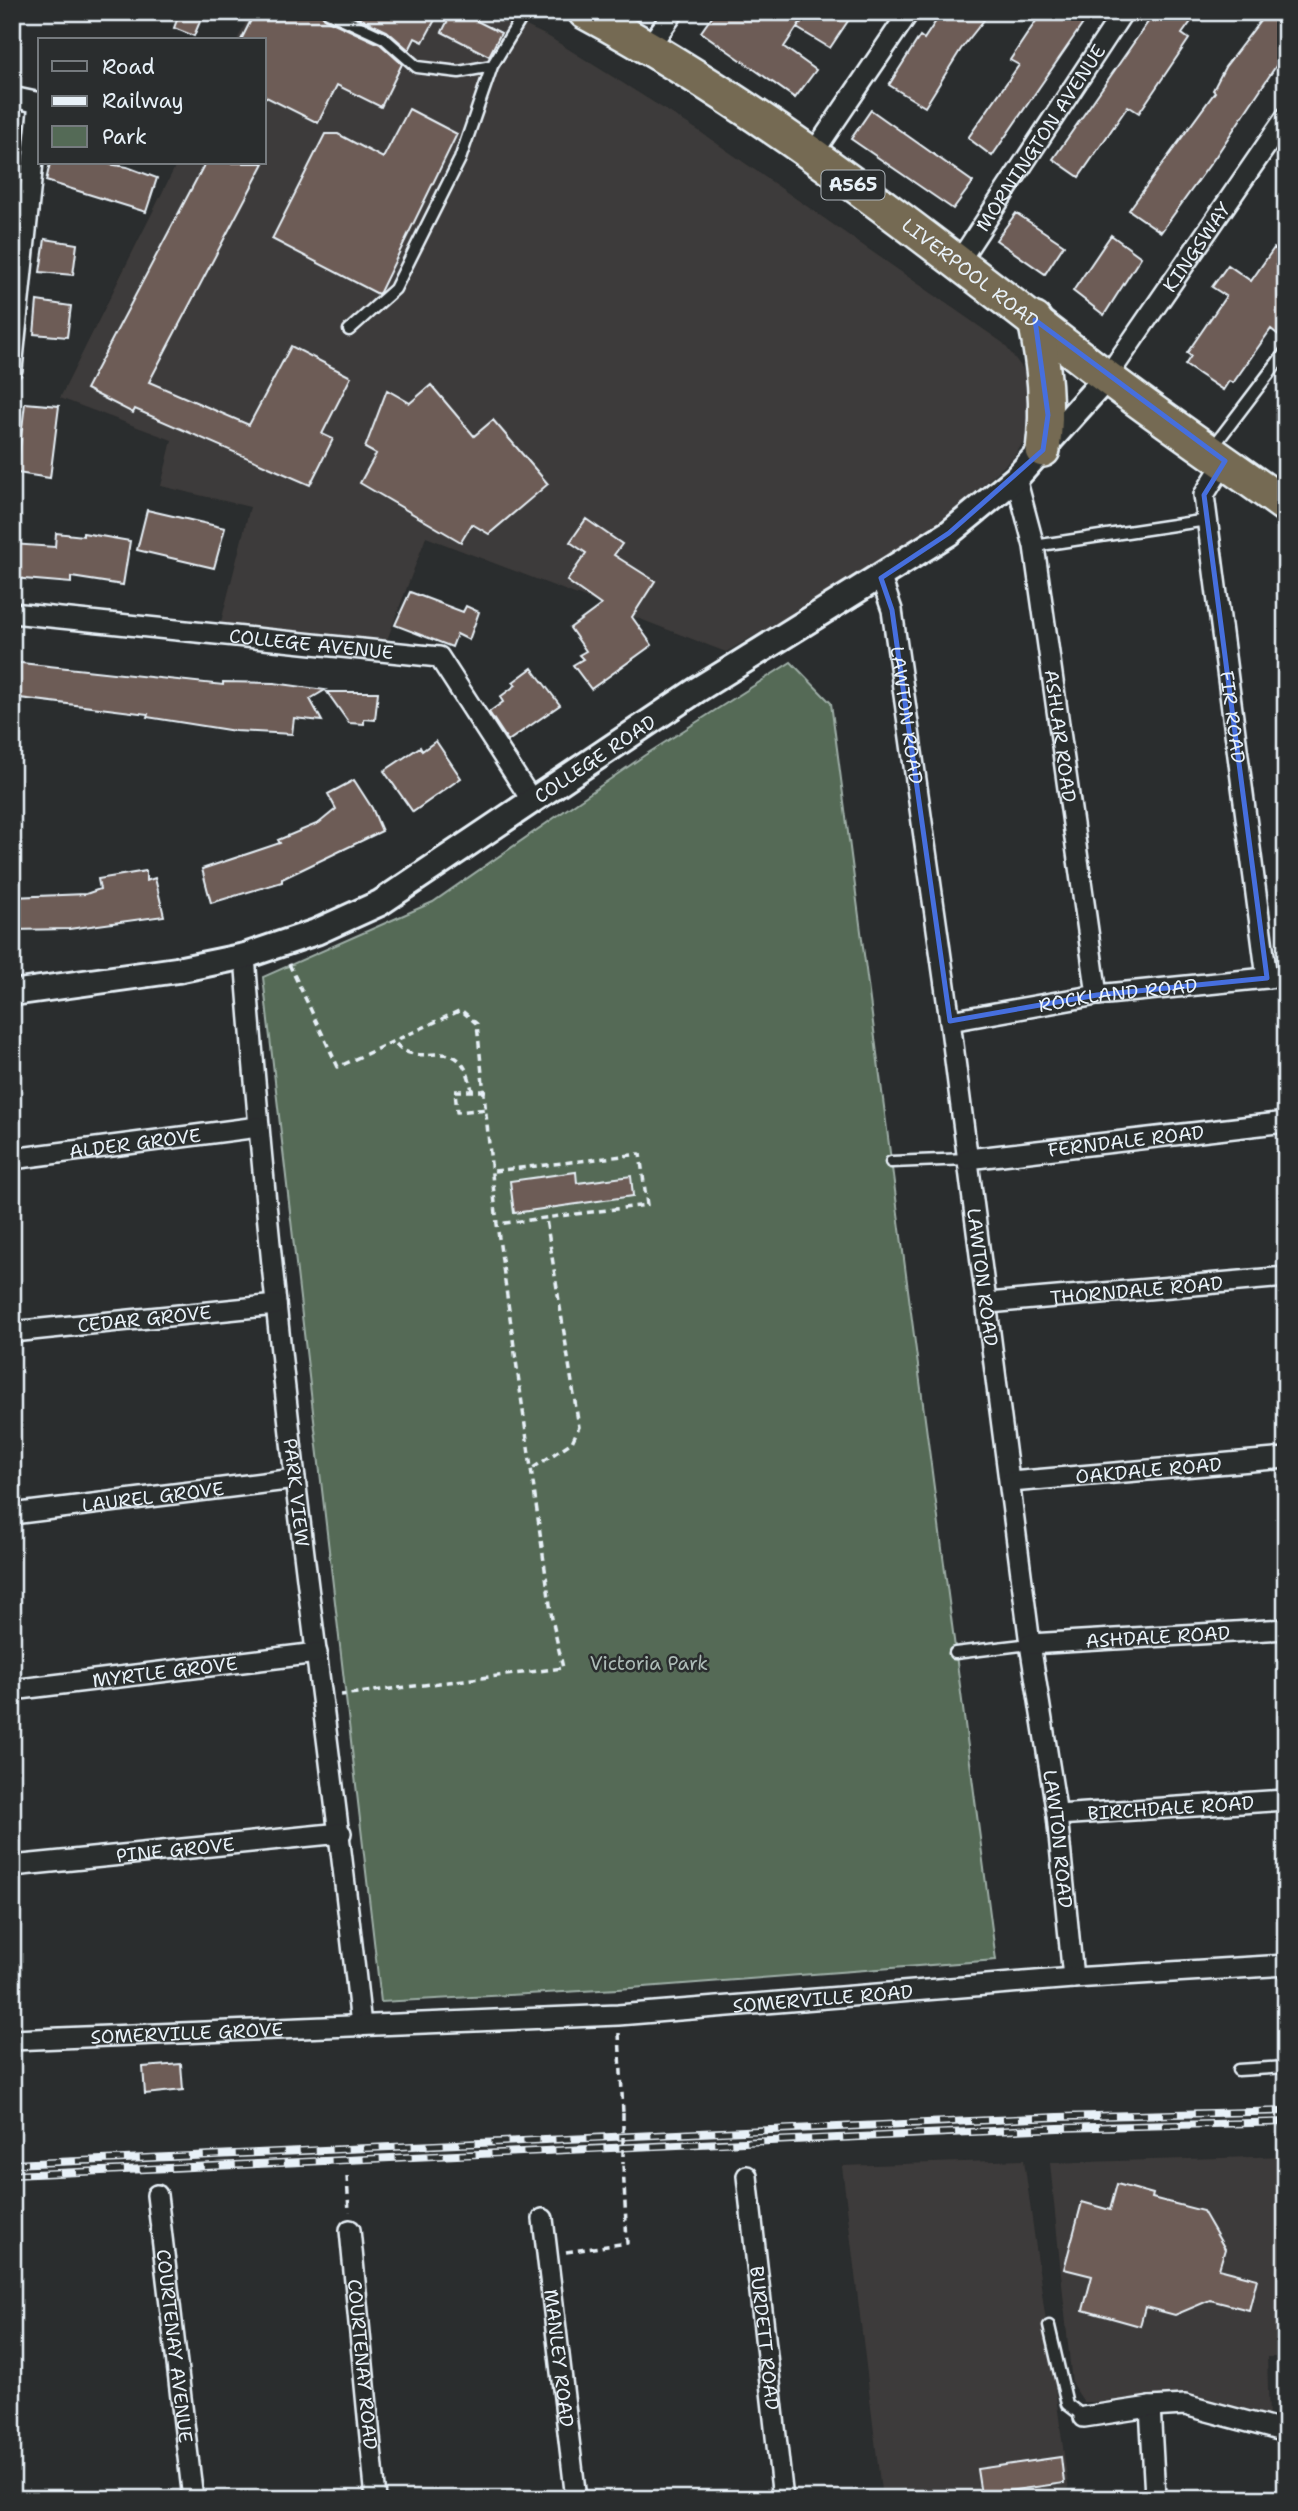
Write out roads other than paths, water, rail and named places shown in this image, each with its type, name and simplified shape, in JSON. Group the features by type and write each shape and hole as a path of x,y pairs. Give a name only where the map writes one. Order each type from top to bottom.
{"highway":[{"name":"LIVERPOOL ROAD","path":"585,12 649,47 812,155 1035,320 1107,377"},
{"path":"1035,320 1045,367 1047,403 1043,450"},
{"name":"A565","path":"1107,377 1286,506"}],"street":[{"path":"649,47 674,12"},
{"path":"812,155 909,12"},
{"name":"MORNINGTON AVENUE","path":"958,263 1123,12"},
{"path":"12,97 38,102"},
{"name":"KINGSWAY","path":"1107,377 1286,117"},
{"path":"12,369 38,121"},
{"name":"COLLEGE ROAD","path":"12,993 177,970 245,956 280,946 380,903 697,690 881,578 949,533 1016,478 1107,377"},
{"name":"FIR ROAD","path":"1218,456 1204,495 1277,977"},
{"name":"ASHLAR ROAD","path":"1016,478 1034,546 1097,995"},
{"name":"LAWTON ROAD","path":"881,578 892,610 950,1021 1030,1644 1057,1815 1073,1978"},
{"name":"COLLEGE AVENUE","path":"12,612 439,657 533,801"},
{"name":"PARK VIEW","path":"245,956 258,1127 276,1305 295,1479 341,1833 361,2026"},
{"name":"ROCKLAND ROAD","path":"950,1021 1097,995 1277,977"},
{"name":"FERNDALE ROAD","path":"968,1159 1286,1122"},
{"name":"ALDER GROVE","path":"12,1159 258,1127"},
{"name":"THORNDALE ROAD","path":"988,1303 1286,1277"},
{"name":"CEDAR GROVE","path":"12,1332 276,1305"},
{"name":"OAKDALE ROAD","path":"1011,1482 1286,1458"},
{"name":"LAUREL GROVE","path":"12,1514 295,1479"},
{"name":"ASHDALE ROAD","path":"1030,1644 1286,1629"},
{"name":"MYRTLE GROVE","path":"12,1690 317,1653"},
{"name":"BIRCHDALE ROAD","path":"1057,1815 1286,1800"},
{"name":"PINE GROVE","path":"12,1866 341,1833"},
{"name":"SOMERVILLE ROAD","path":"361,2026 618,2015 1073,1978 1286,1965"},
{"name":"SOMERVILLE GROVE","path":"12,2040 361,2026"},
{"name":"BURDETT ROAD","path":"747,2176 783,2499"},
{"name":"COURTENAY AVENUE","path":"157,2195 193,2499"},
{"name":"MANLEY ROAD","path":"543,2219 576,2499"},
{"name":"COURTENAY ROAD","path":"350,2230 376,2499"},
{"path":"1084,2417 1150,2407 1185,2405 1286,2432"},
{"path":"1150,2407 1155,2496"}],"lane":[{"path":"328,12 384,38 418,67 459,72 492,66"},
{"path":"349,330 395,289 460,159 492,66 525,12"},
{"path":"1218,456 1286,351"},
{"path":"1034,546 1207,520"},
{"path":"891,1162 968,1159"},
{"path":"955,1653 1030,1644"},
{"path":"1238,2070 1286,2067"},
{"path":"1049,2326 1067,2404 1084,2417"}],"railway":[{"path":"12,2164 1058,2117 1286,2111"},
{"path":"12,2175 1058,2128 1286,2122"}],"park label":[{"name":"Victoria Park","path":"649,1663"}]}
